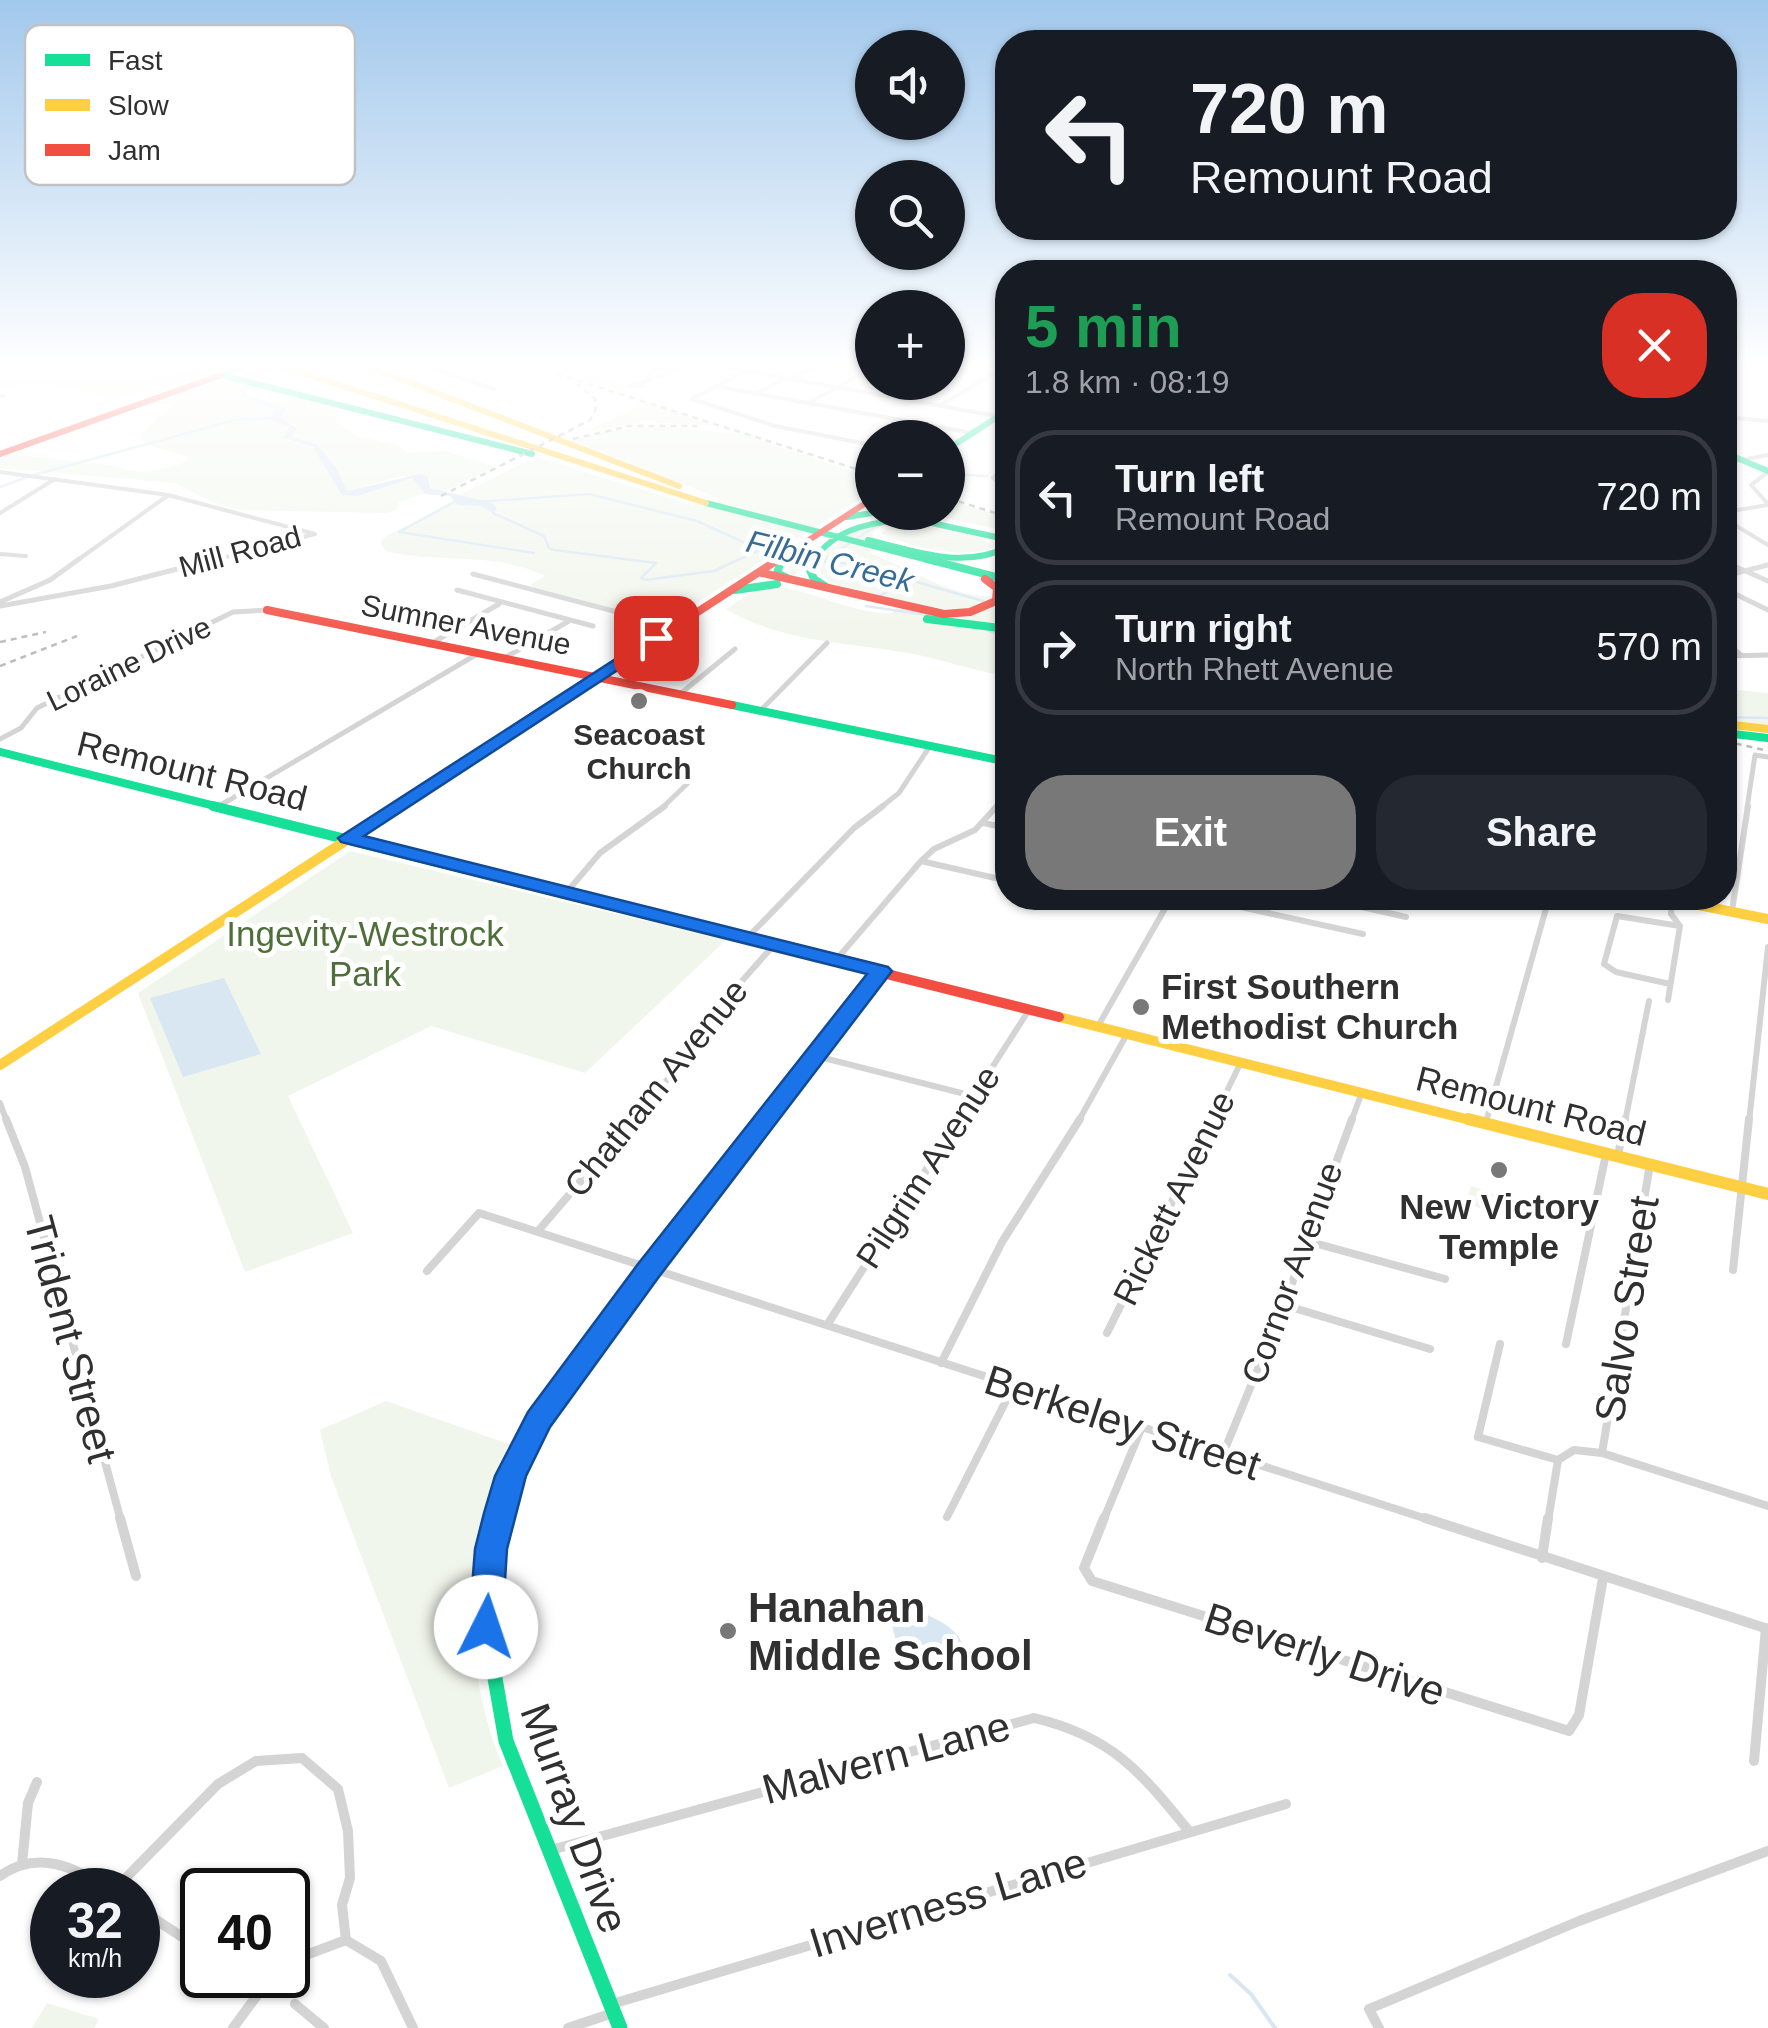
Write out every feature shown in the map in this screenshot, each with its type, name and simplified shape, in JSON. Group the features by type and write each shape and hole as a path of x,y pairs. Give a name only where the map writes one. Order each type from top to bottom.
{"main road":[{"path":"558,462 948,566 995,575"},
{"path":"579,462 724,508"},
{"path":"593,462 710,499 995,574"},
{"path":"613,462 710,499"},
{"path":"847,517 855,514"},
{"path":"0,1065 596,677 855,514"},
{"path":"965,527 995,537"},
{"path":"968,528 995,531"},
{"path":"843,593 818,582 811,563 855,529"},
{"path":"847,536 970,559 995,557"},
{"path":"781,562 778,573 791,580"},
{"path":"948,566 995,586"},
{"path":"758,576 777,584 885,606 954,614 977,610 995,600"},
{"path":"758,576 791,580 947,623 995,628"},
{"path":"734,590 777,584"},
{"name":"Sumner Avenue","path":"267,610 995,759"},
{"path":"1737,725 1768,729"},
{"path":"1737,734 1768,738"},
{"name":"Remount Road","path":"0,752 1768,1194"},
{"path":"1727,910 1768,919"},
{"name":"Murray Drive","path":"620,2028 511,1760 497,1702 486,1627 491,1549 510,1476 538,1420 880,971"}],"street":[{"path":"1737,513 1768,504 1751,486 1768,469"},
{"name":"Mill Road","path":"0,472 168,495 315,534 111,586 0,604"},
{"path":"0,513 56,478"},
{"path":"0,604 50,580 168,495"},
{"path":"1737,524 1768,545"},
{"path":"0,554 26,556"},
{"path":"1737,573 1768,565"},
{"path":"1737,568 1768,581"},
{"path":"473,574 674,627"},
{"path":"457,590 593,626"},
{"path":"1737,596 1768,610"},
{"path":"431,644 500,603"},
{"path":"659,605 696,613"},
{"name":"Loraine Drive","path":"0,739 22,727 37,708 233,612 267,610"},
{"path":"506,657 570,620"},
{"path":"760,711 828,643"},
{"path":"680,694 735,649"},
{"path":"220,806 479,653"},
{"path":"1737,653 1741,656"},
{"path":"1737,656 1768,655"},
{"path":"747,938 854,828 899,793 930,746"},
{"path":"1737,878 1756,755 1768,757"},
{"path":"566,893 600,853 690,782"},
{"path":"836,960 920,861 982,823 995,808"},
{"path":"982,823 995,826"},
{"path":"920,861 995,878"},
{"path":"1098,1026 1164,910"},
{"path":"1254,910 1363,934"},
{"path":"1375,910 1406,917"},
{"path":"1484,1123 1489,1118 1546,910"},
{"path":"1668,1000 1680,926 1670,910"},
{"path":"1670,984 1616,972 1604,964 1618,916 1680,926"},
{"name":"Chatham Avenue","path":"538,1232 667,1080 693,1036 774,945"},
{"path":"1734,1270 1768,948"},
{"path":"1566,1344 1649,1001"},
{"name":"Pilgrim Avenue","path":"827,1325 1030,1009"},
{"path":"941,1363 1002,1242 1073,1131 1127,1033"},
{"path":"816,1056 973,1096"},
{"name":"Rickett Avenue","path":"1108,1334 1241,1062"},
{"name":"Cornor Avenue","path":"1223,1454 1284,1305 1362,1092"},
{"name":"Trident Street","path":"0,1103 25,1167 136,1576"},
{"name":"Salvo Street","path":"1602,1454 1650,1164"},
{"name":"Berkeley Street","path":"428,1270 479,1214 1767,1629"},
{"path":"1306,1240 1446,1279"},
{"path":"1284,1305 1430,1349"},
{"path":"1500,1344 1478,1436 1558,1460 1574,1450 1602,1454 1768,1506"},
{"path":"947,1517 1013,1387"},
{"name":"Beverly Drive","path":"1142,1427 1084,1568 1092,1581 1568,1730 1580,1715 1603,1578"},
{"path":"1542,1558 1558,1460"},
{"path":"1754,1761 1767,1629"},
{"name":"Malvern Lane","path":"548,1851 1034,1718 1075,1725 1129,1757 1188,1830"},
{"path":"134,1868 218,1784 256,1761 302,1758 338,1789 342,1803 350,1878 342,1905 346,1940"},
{"path":"22,1864 28,1803 37,1782"},
{"name":"Inverness Lane","path":"568,2028 613,2008 1188,1830 1286,1804"},
{"path":"1379,2028 1368,2009 1579,1921 1768,1851"},
{"path":"0,1876 41,1858 69,1868"},
{"path":"310,1954 346,1940"},
{"path":"346,1940 382,1961 413,2028"},
{"path":"232,2028 255,1998"},
{"path":"294,2004 324,2028"}],"green space":[{"path":"0,462 78,462 142,472 186,462 323,462 346,496 412,478 425,494 399,502 397,509 388,513 243,510 212,502 175,483 0,468"},
{"path":"331,462 478,462 495,467 443,492 430,488 429,480 402,476 347,491"},
{"path":"527,462 551,462 692,505 721,499 624,462 823,462 855,472 855,502 696,603 670,597 640,616 535,588 530,585 545,576 526,568 405,555 386,551 380,542 454,502 481,506 493,503 457,496"},
{"path":"965,504 995,514 995,528 965,522"},
{"path":"876,530 868,548 872,554 954,590 995,597 995,674 908,653 791,635 726,609 756,590 774,587 877,613 892,613 901,601 830,583 815,565 803,566 793,577 786,576 803,557 818,559 855,531"},
{"path":"945,530 982,538 992,547 968,553 937,550 881,533"},
{"path":"1737,690 1768,693 1768,726 1737,729"},
{"name":"Ingevity-Westrock Park","path":"350,851 726,940 585,1073 431,1026 288,1096 353,1233 245,1272 138,993"},
{"path":"1471,1186 1521,1203 1516,1218 1465,1204"},
{"path":"386,1401 517,1447 486,1517 472,1611 483,1707 503,1766 449,1788 331,1476 320,1430"},
{"path":"47,2003 99,2019 94,2028 32,2028"}],"shaded area":[{"path":"322,462 331,462 347,491 420,474 428,477 430,488 493,503 497,509 493,513 481,506 458,505 450,496 425,494 412,478 357,496 342,495"},
{"path":"224,978 261,1054 183,1077 150,998"},
{"path":"903,1604 954,1632 965,1650 965,1662 915,1672 901,1652 891,1621 890,1613"}],"waterway":[{"path":"34,475 83,462"},
{"path":"965,475 987,476"},
{"path":"0,487 27,477"},
{"name":"Filbin Creek","path":"476,502 589,494 697,521 760,550 808,560"},
{"path":"454,502 399,532 534,553"},
{"path":"493,513 544,536 549,548 555,550 656,563 641,578 645,580 714,571 759,550"},
{"path":"824,560 870,530"},
{"name":"Filbin Creek","path":"816,561 854,564 983,601"},
{"path":"880,596 906,580"},
{"path":"866,606 927,615"},
{"path":"987,630 995,633"},
{"name":"Filbin Creek","path":"1737,717 1768,718"},
{"path":"1230,1975 1251,1994 1275,2028"}],"railway":[{"path":"441,496 508,462"},
{"path":"833,462 855,469"},
{"path":"965,503 995,513"},
{"path":"0,642 46,632"},
{"path":"0,666 77,636"},
{"path":"1737,744 1768,751"}],"traffic: fast":[{"path":"1746,462 1768,471"},
{"path":"706,503 995,577"},
{"path":"847,517 855,516"},
{"path":"825,586 814,579 809,568 828,543 855,529"},
{"path":"964,530 995,537"},
{"path":"868,540 939,557 976,559 995,554"},
{"path":"781,562 777,573 787,578"},
{"path":"735,590 777,584"},
{"path":"927,619 995,627"},
{"path":"732,705 995,759"},
{"path":"1737,734 1768,738"},
{"path":"0,752 614,906"},
{"path":"605,1330 538,1420 510,1476 491,1549 486,1627 506,1741 620,2028"}],"traffic: slow":[{"path":"578,462 706,503"},
{"path":"616,462 679,486"},
{"path":"1737,725 1768,729"},
{"path":"0,1065 353,836"},
{"path":"1723,910 1768,919"},
{"path":"605,1330 880,971"},
{"path":"1059,1017 1768,1194"}],"traffic: jam":[{"path":"353,836 855,510"},
{"path":"762,573 944,614 970,612 995,601"},
{"path":"985,579 995,586"},
{"path":"267,610 732,705"},
{"path":"614,906 1059,1017"}],"place":[{"name":"Seacoast Church","path":"639,701"},
{"name":"First Southern Methodist Church","path":"1141,1007"},
{"name":"New Victory Temple","path":"1499,1170"},
{"name":"Hanahan Middle School","path":"728,1631"}],"route":[{"path":"486,1627 491,1549 500,1513 510,1476 538,1420 880,971 348,838 656,638"}]}
